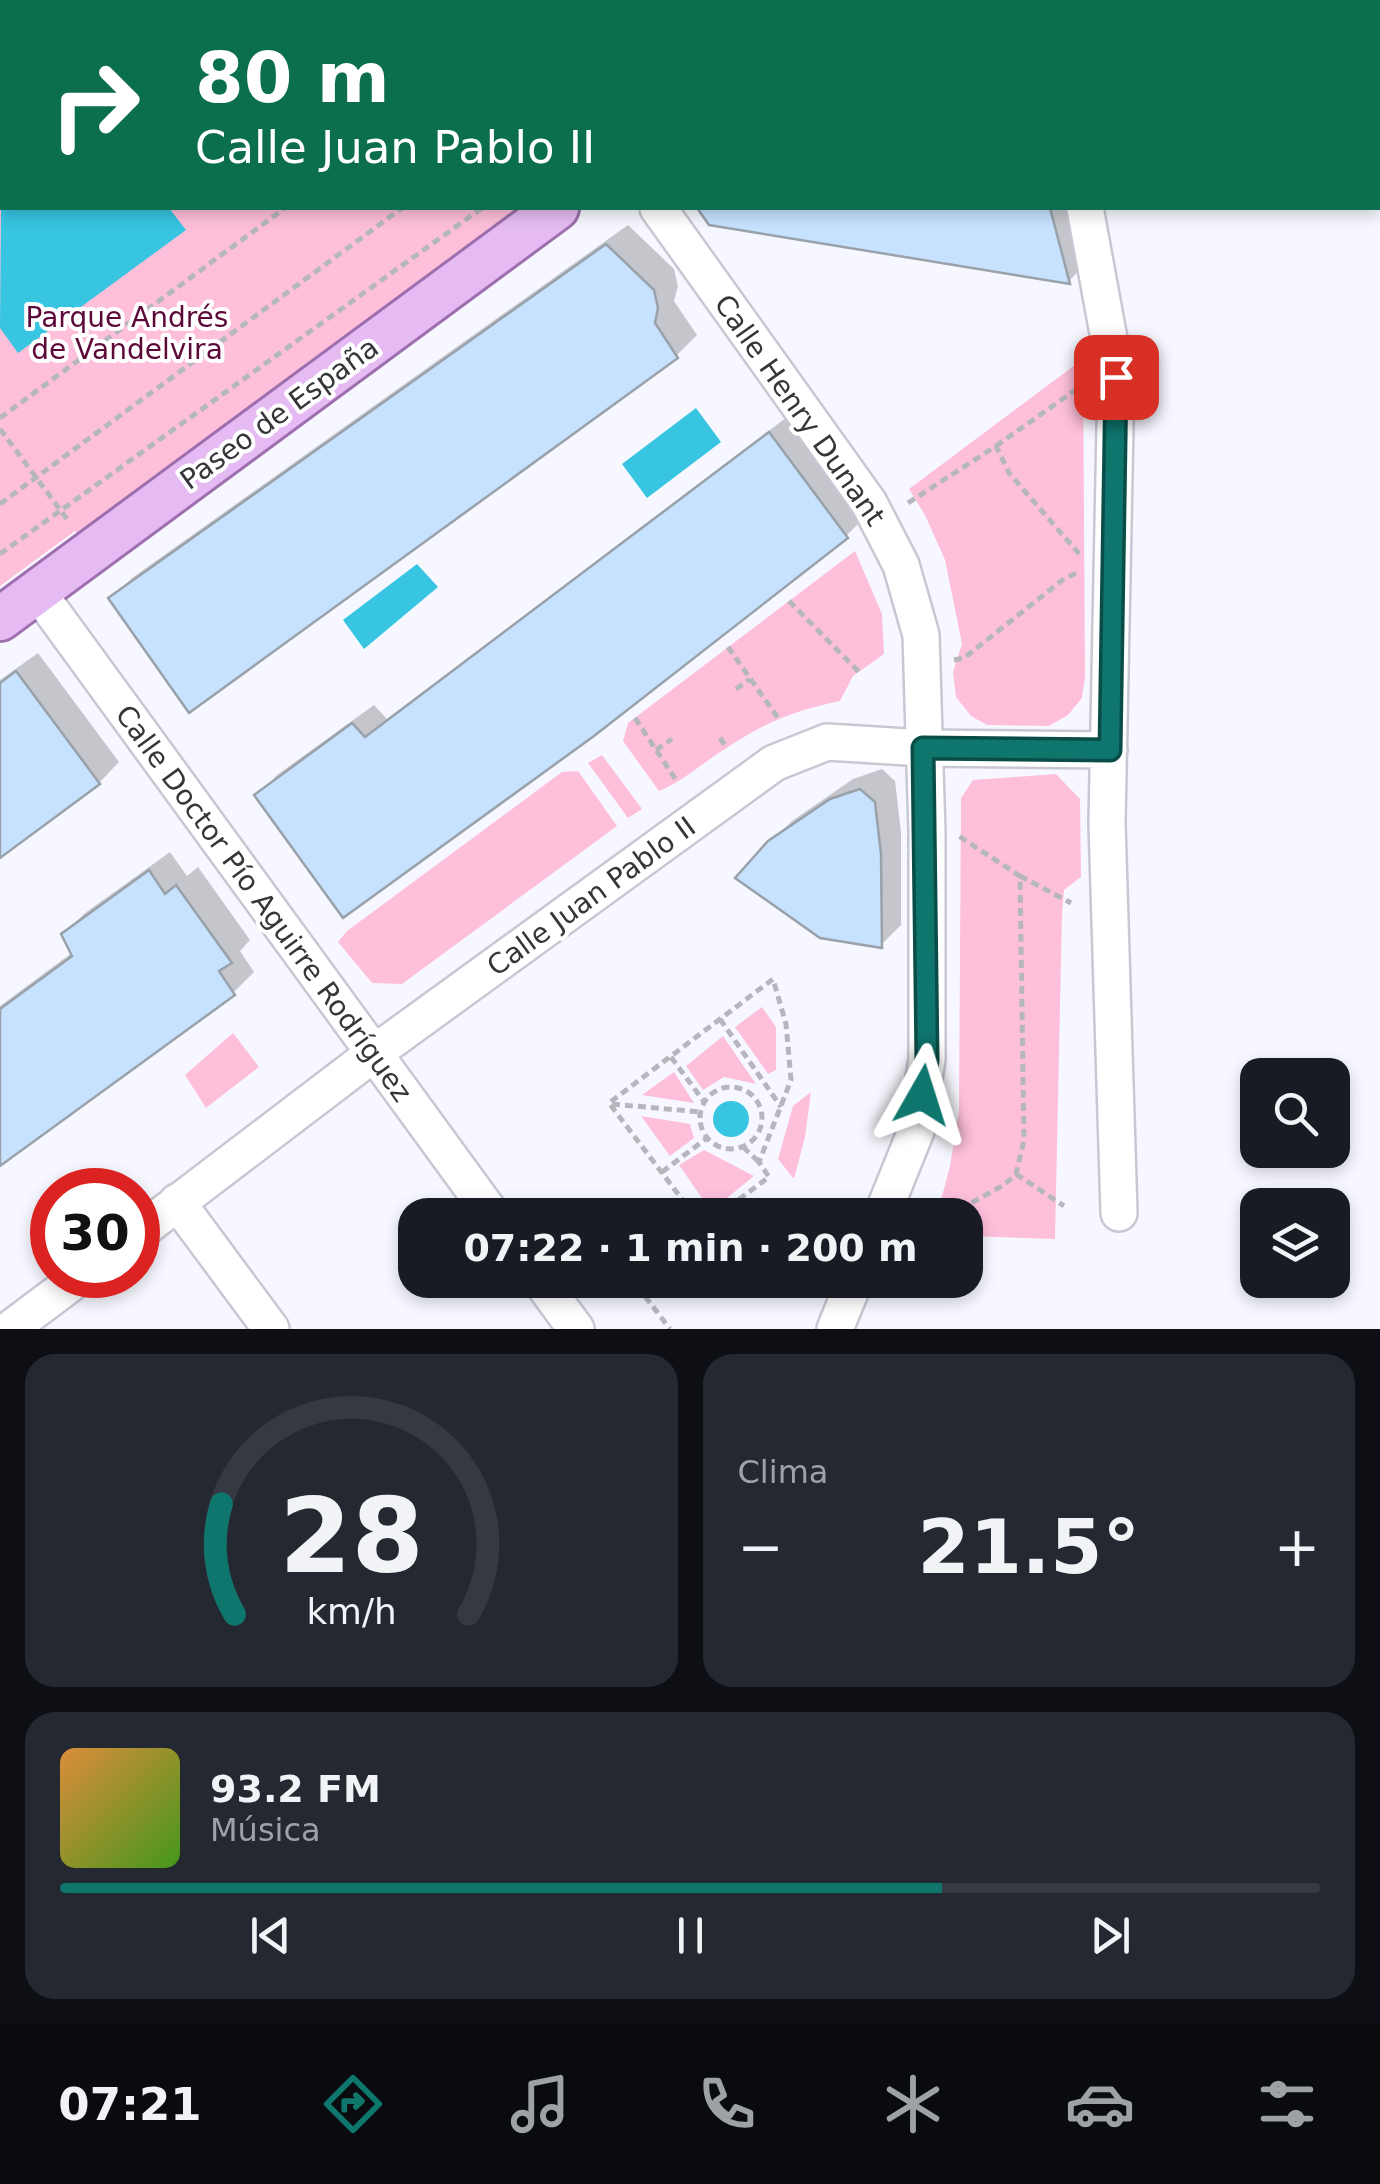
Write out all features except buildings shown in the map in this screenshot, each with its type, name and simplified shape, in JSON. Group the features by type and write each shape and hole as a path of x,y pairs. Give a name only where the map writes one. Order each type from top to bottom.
{"main road":[{"name":"Paseo de España","path":"0,618 555,210"}],"street":[{"name":"Calle Henry Dunant","path":"659,210 869,503 901,564 921,635 927,1060 916,1131 889,1198"},
{"path":"1086,210 1116,377 1107,822 1119,1213"},
{"name":"Calle Doctor Pío Aguirre Rodríguez","path":"37,591 479,1198"},
{"name":"Calle Juan Pablo II","path":"160,1216 373,1054 774,763 827,742 923,748 1110,750"},
{"path":"178,1202 271,1329"},
{"path":"10,1329 51,1298"},
{"path":"553,1298 576,1329"},
{"path":"835,1329 848,1298"}],"path":[{"path":"0,418 282,210"},
{"path":"0,504 399,210"},
{"path":"0,554 479,210"},
{"path":"908,503 1092,378"},
{"path":"0,430 75,530"},
{"path":"951,660 964,658 1066,578 1093,567 1008,473 996,446"},
{"path":"789,601 859,672"},
{"path":"728,647 778,718"},
{"path":"736,689 750,679"},
{"path":"635,718 678,783"},
{"path":"720,738 727,748"},
{"path":"656,750 672,739"},
{"path":"955,833 1070,904"},
{"path":"980,1198 1016,1174 1024,1140 1020,876"},
{"path":"609,1103 773,979 786,1024 791,1080 759,1162"},
{"path":"720,1019 781,1108"},
{"path":"671,1057 705,1102"},
{"path":"735,1087 757,1101 762,1124 752,1142 743,1147 724,1148 707,1138 701,1112 714,1092 735,1087"},
{"path":"757,1101 770,1091"},
{"path":"609,1103 701,1112"},
{"path":"609,1103 681,1198"},
{"path":"662,1172 707,1138"},
{"path":"741,1198 769,1177 743,1147"},
{"path":"1016,1174 1064,1206"},
{"path":"646,1298 670,1329"}],"green space":[{"name":"Parque Andrés de Vandelvira","path":"0,210 519,210 78,534 75,531 0,586"},
{"path":"1083,359 1082,698 1068,715 1049,726 987,725 971,716 956,697 953,672 962,644 945,560 909,489"},
{"path":"855,551 882,614 884,654 853,676 840,701 767,725 659,791 623,741 628,723"},
{"path":"602,755 642,809 628,818 588,763"},
{"path":"578,771 617,826 402,984 372,983 338,942 347,931 562,772"},
{"path":"1056,774 1080,799 1081,877 1064,890 1062,914 1055,1239 983,1237 983,1198 942,1198 959,1111 961,798 973,780"},
{"path":"762,1007 776,1027 776,1070 768,1074 735,1027"},
{"path":"233,1033 259,1067 206,1108 185,1075"},
{"path":"723,1036 756,1084 724,1077 703,1090 686,1066"},
{"path":"674,1072 694,1103 642,1095"},
{"path":"811,1092 794,1179 778,1159 793,1106"},
{"path":"641,1116 690,1124 694,1138 670,1156"},
{"path":"704,1150 754,1176 727,1198 702,1198 679,1165"}],"water":[{"path":"1,210 171,210 186,230 18,353 0,328"},
{"path":"696,408 721,442 647,498 622,464"},
{"path":"417,564 438,587 364,649 343,620"},
{"path":"731,1101 744,1106 749,1119 744,1132 731,1137 718,1132 713,1119 718,1106"}],"route":[{"path":"922,1095 927,1060 923,748 1110,750 1116,377"}]}
